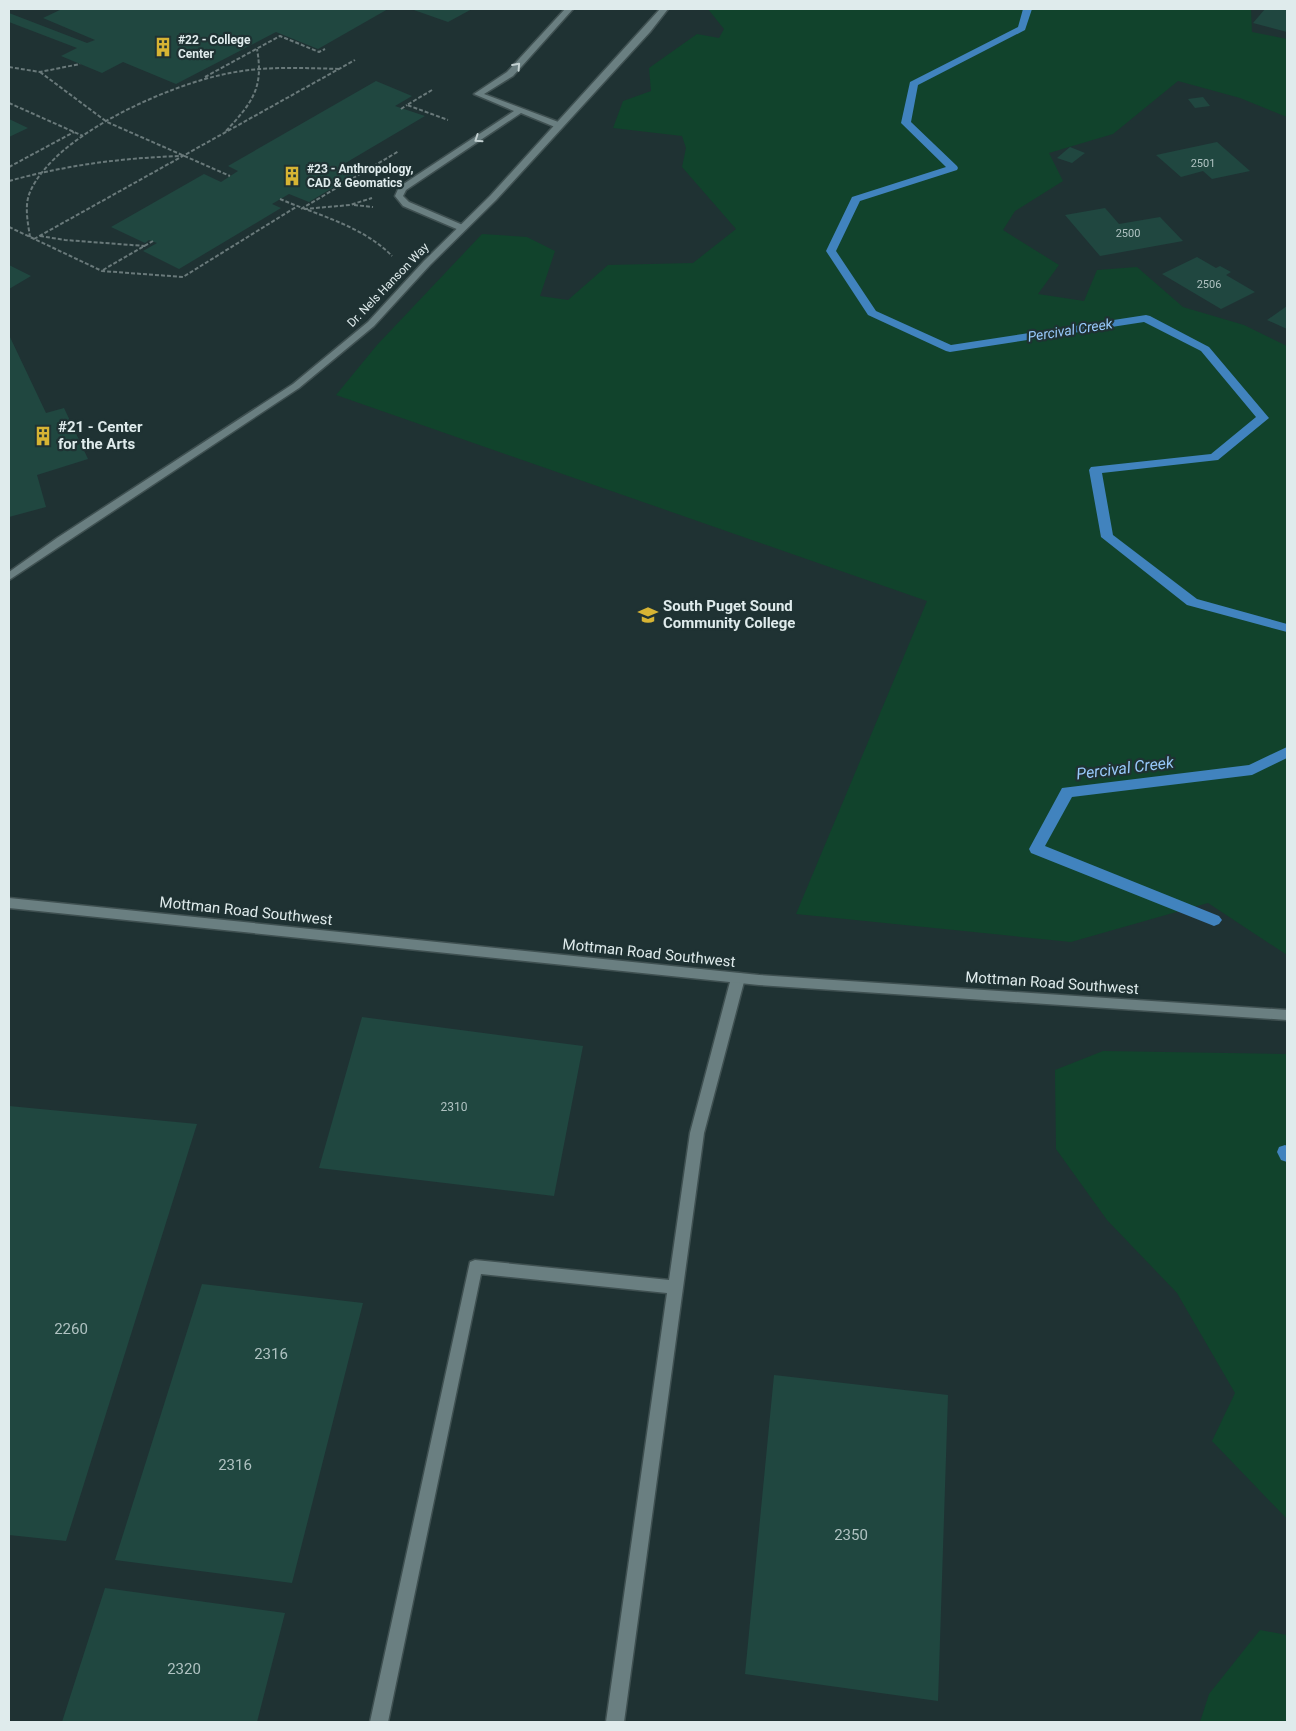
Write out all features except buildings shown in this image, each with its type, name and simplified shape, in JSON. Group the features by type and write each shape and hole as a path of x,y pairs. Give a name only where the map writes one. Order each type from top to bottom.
{"street":[{"path":"558,125 478,94 510,74 569,9"},
{"name":"Dr. Nels Hanson Way","path":"9,577 61,540 296,386 371,324 493,198 664,9"},
{"path":"462,228 406,204 399,196 402,189 519,111"},
{"name":"Mottman Road Southwest","path":"9,903 738,978 1287,1016"},
{"path":"615,1722 697,1133 738,978"},
{"path":"378,1722 475,1267 676,1287"}],"path":[{"path":"198,81 280,36 319,52 325,49"},
{"path":"222,135 255,96 261,70 257,49"},
{"path":"34,239 355,60"},
{"path":"9,67 40,72 80,64"},
{"path":"30,238 26,214 27,204 29,193 41,172 64,149 107,122 156,97 198,81 229,73 261,70 340,69"},
{"path":"40,72 107,122 230,176"},
{"path":"401,109 432,90"},
{"path":"9,103 83,136"},
{"path":"408,105 449,121 441,126"},
{"path":"9,167 75,132"},
{"path":"301,209 400,150"},
{"path":"9,181 41,172 115,159 184,156"},
{"path":"350,205 375,196"},
{"path":"280,199 376,242 388,251 393,258"},
{"path":"301,209 350,205 378,209"},
{"path":"10,228 102,271 183,277 296,207"},
{"path":"40,236 65,240 146,246"},
{"path":"102,271 153,241"}],"green space":[{"path":"708,9 1251,9 1252,32 1287,39 1287,117 1240,98 1178,81 1113,134 1049,153 1063,181 1015,211 1003,230 1059,265 1038,294 1084,301 1097,270 1137,267 1183,307 1244,325 1287,346 1287,955 1208,903 1071,942 796,914 927,601 336,395 377,345 482,234 527,237 555,251 540,296 568,300 608,265 693,263 736,229 682,167 686,148 682,136 613,128 623,101 651,91 649,68 697,34 719,38 724,29"},
{"path":"1103,1051 1287,1054 1287,1519 1212,1441 1235,1393 1177,1293 1107,1220 1056,1149 1055,1070"},
{"path":"1260,1630 1287,1635 1287,1722 1200,1722 1209,1694"}],"waterway":[{"name":"Percival Creek","path":"1027,9 1022,28 913,84 906,123 953,168 856,199 831,251 872,313 950,349 1146,318 1205,349 1263,418 1214,457 1095,470 1107,537 1192,602 1287,628"},
{"name":"Percival Creek","path":"1214,920 1036,849 1067,792 1252,770 1287,752"}],"place":[{"name":"#22 - College Center","path":"163,47"},
{"name":"#23 - Anthropology, CAD & Geomatics","path":"292,176"},
{"name":"#21 - Center for the Arts","path":"43,436"},
{"name":"South Puget Sound Community College","path":"648,615"}]}
